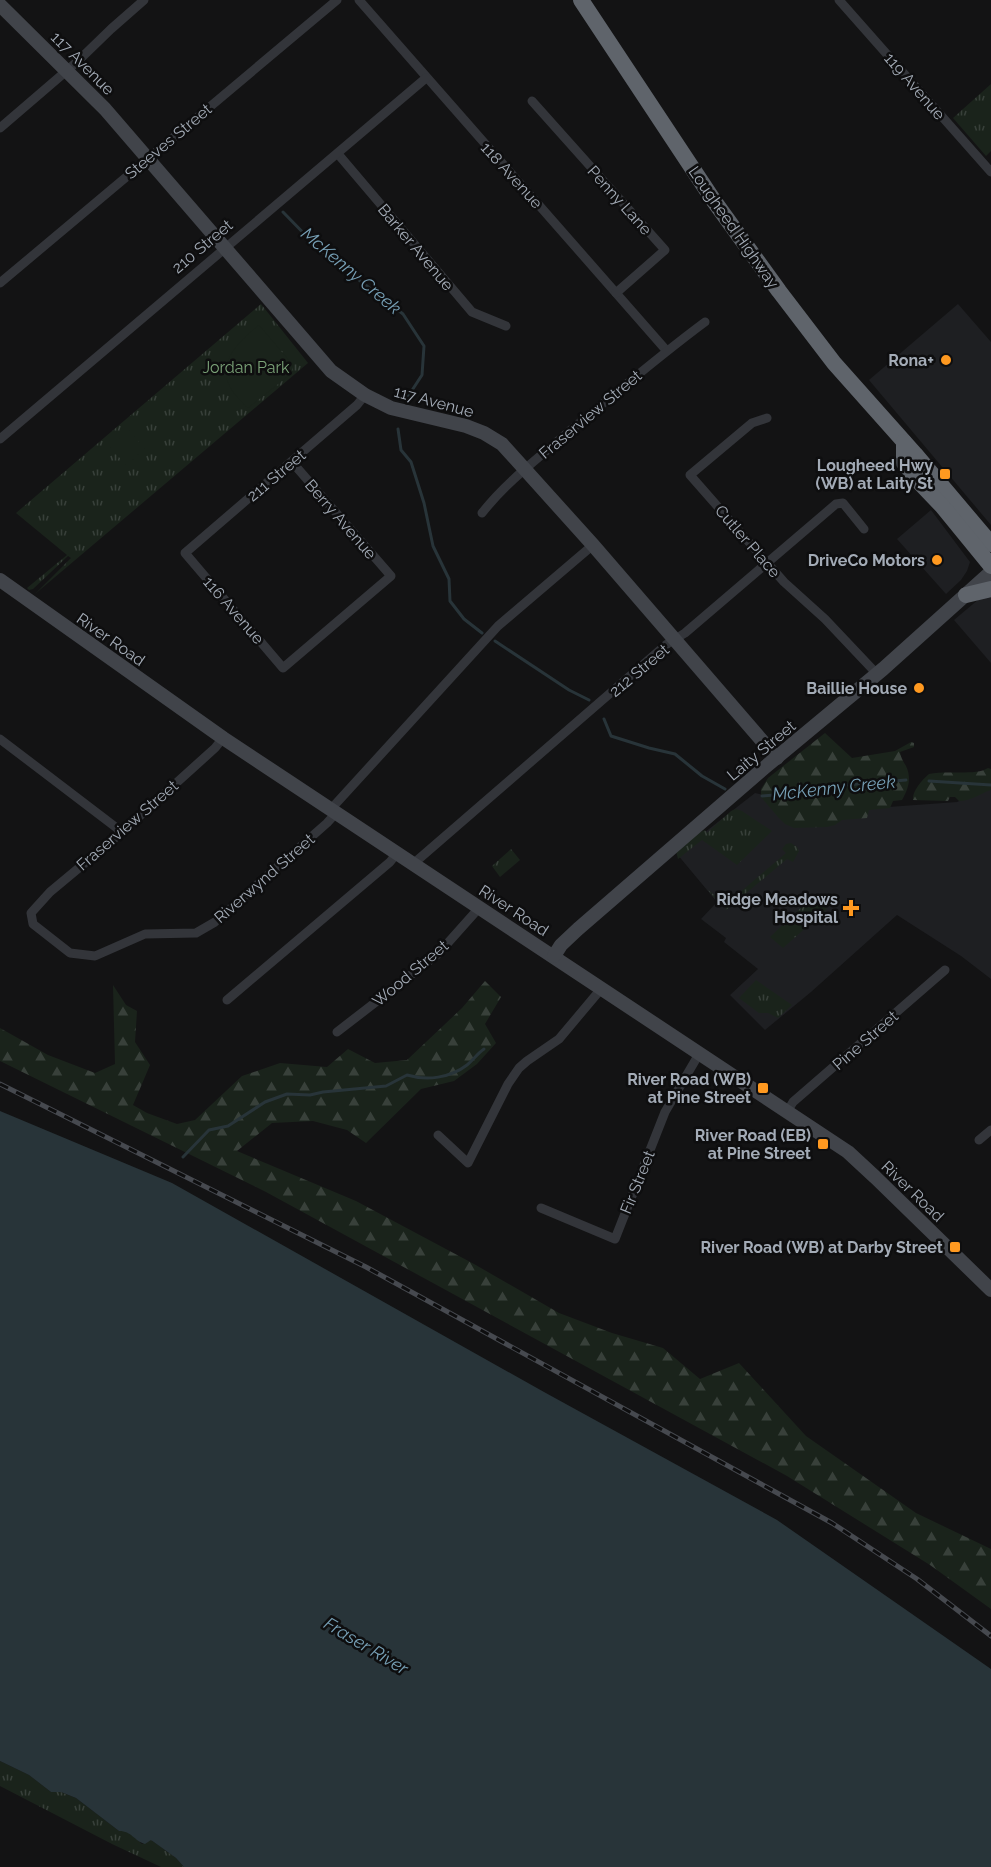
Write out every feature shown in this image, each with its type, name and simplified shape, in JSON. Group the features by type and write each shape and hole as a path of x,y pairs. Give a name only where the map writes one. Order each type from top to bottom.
{"highway":[{"name":"Lougheed Highway","path":"584,2 714,201 779,291 834,363 991,544"},
{"path":"904,442 904,464 991,566"},
{"path":"966,595 991,589"}],"street":[{"path":"0,128 67,71 144,0"},
{"name":"Steeves Street","path":"0,283 337,0"},
{"name":"118 Avenue","path":"359,0 666,350"},
{"name":"119 Avenue","path":"839,0 991,172"},
{"name":"117 Avenue","path":"0,5 105,109 322,362 340,378 392,408 466,426 502,444 777,758"},
{"name":"210 Street","path":"0,439 426,78"},
{"name":"Penny Lane","path":"532,101 665,250 616,293"},
{"name":"Barker Avenue","path":"338,153 472,312 506,326"},
{"name":"Fraserview Street","path":"482,513 495,496 525,469 666,350 705,322"},
{"name":"211 Street","path":"185,553 357,405 365,394"},
{"name":"Cutler Place","path":"768,418 752,423 690,475 784,582 825,619 877,674"},
{"name":"Berry Avenue","path":"283,668 391,576 292,462"},
{"name":"212 Street","path":"413,864 668,645 840,502 864,529"},
{"name":"Riverwynd Street","path":"31,913 33,924 70,953 95,956 145,934 196,933 214,922 327,823 334,811 498,626 593,546"},
{"name":"116 Avenue","path":"185,553 283,668"},
{"name":"Laity Street","path":"554,956 561,945 578,929 877,674 991,572"},
{"name":"River Road","path":"0,581 223,738 856,1159 988,1282"},
{"name":"Fraserview Street","path":"31,913 50,892 122,832 215,748 223,738"},
{"path":"0,739 122,832"},
{"path":"227,1000 390,862 397,853"},
{"name":"Wood Street","path":"337,1032 438,954 479,908"},
{"name":"Pine Street","path":"787,1112 794,1102 945,970"},
{"path":"438,1135 468,1163 508,1084 519,1068 559,1039 602,989"},
{"name":"Fir Street","path":"541,1208 615,1239 666,1112 699,1054"},
{"path":"979,1140 991,1130"}],"shaded area":[{"path":"958,304 991,342 991,525 869,380"},
{"path":"931,510 970,562 961,580 946,594 897,539"},
{"path":"991,596 991,663 954,620 979,599"},
{"name":"Ridge Meadows Hospital","path":"991,789 991,979 961,956 897,915 765,1030 730,995 758,969 724,942 726,938 701,919 717,902 677,854 755,793 833,811 957,802"}],"green space":[{"path":"991,84 991,151 986,156 953,118"},
{"name":"Jordan Park","path":"261,304 308,363 35,594 71,558 68,556 33,589 29,590 27,588 67,555 16,513"},
{"path":"259,325 293,365 292,373 248,408 230,387 226,377 226,368 238,344"},
{"path":"129,430 145,449 126,465 110,447"},
{"path":"825,733 852,758 895,751 911,742 914,743 914,747 900,752 908,771 909,780 902,800 893,801 890,808 869,810 867,818 842,820 827,827 794,828 785,824 761,797 761,789 768,778"},
{"path":"991,769 991,790 968,800 959,801 955,797 950,797 948,801 913,800 916,789 929,774 976,772"},
{"path":"736,809 772,831 737,865 702,840 678,859 676,851 696,834 705,830 707,833"},
{"path":"791,843 799,851 793,862 787,859 726,910 724,904 718,902 707,889 719,899 725,894 731,900 786,853 782,849 786,844"},
{"path":"511,849 520,860 500,877 492,866"},
{"path":"811,898 827,909 783,948 770,937"},
{"path":"756,980 792,1005 778,1018 768,1013 759,1013 739,998"},
{"path":"485,981 501,997 485,1024 496,1043 477,1064 454,1081 421,1089 366,1143 347,1130 313,1121 272,1123 237,1151 356,1201 474,1264 559,1313 612,1333 663,1348 700,1379 739,1363 806,1436 916,1513 991,1549 991,1609 930,1565 787,1476 266,1192 0,1061 0,1028 48,1055 95,1073 115,1064 113,985 126,1005 137,1011 135,1042 150,1065 133,1105 177,1124 195,1120 242,1076 280,1063 327,1067 348,1049 375,1063 407,1060 462,1008"},
{"path":"0,1761 29,1775 51,1792 61,1792 76,1798 119,1831 127,1831 142,1844 151,1840 176,1858 184,1867 161,1867 0,1786"}],"water":[{"name":"Fraser River","path":"0,1111 172,1183 777,1520 991,1669 991,1867 184,1867 176,1858 151,1840 145,1844 138,1841 127,1833 119,1831 76,1798 61,1792 51,1792 29,1775 0,1761"}],"waterway":[{"name":"McKenny Creek","path":"283,212 319,249 403,314 424,346 422,375 407,398"},
{"name":"McKenny Creek","path":"398,429 401,450 411,462 424,503 433,546 449,579 450,601 464,619 482,633"},
{"name":"McKenny Creek","path":"495,641 569,690 589,700"},
{"name":"McKenny Creek","path":"604,719 611,736 675,754 702,776 725,789"},
{"name":"McKenny Creek","path":"762,796 786,794 809,788 906,780"},
{"name":"McKenny Creek","path":"929,781 991,785"},
{"path":"183,1157 209,1130 228,1126 265,1102 287,1094 310,1095 386,1086 407,1075 438,1077 453,1073 467,1065 484,1049"}],"railway":[{"path":"0,1084 366,1267 832,1523 917,1579 991,1636"}],"place":[{"name":"Rona+","path":"946,360"},
{"name":"Lougheed Hwy (WB) at Laity St","path":"945,474"},
{"name":"DriveCo Motors","path":"937,560"},
{"name":"Baillie House","path":"919,688"},
{"name":"Ridge Meadows Hospital","path":"851,908"},
{"name":"River Road (WB) at Pine Street","path":"763,1088"},
{"name":"River Road (EB) at Pine Street","path":"823,1144"},
{"name":"River Road (WB) at Darby Street","path":"955,1247"}]}
